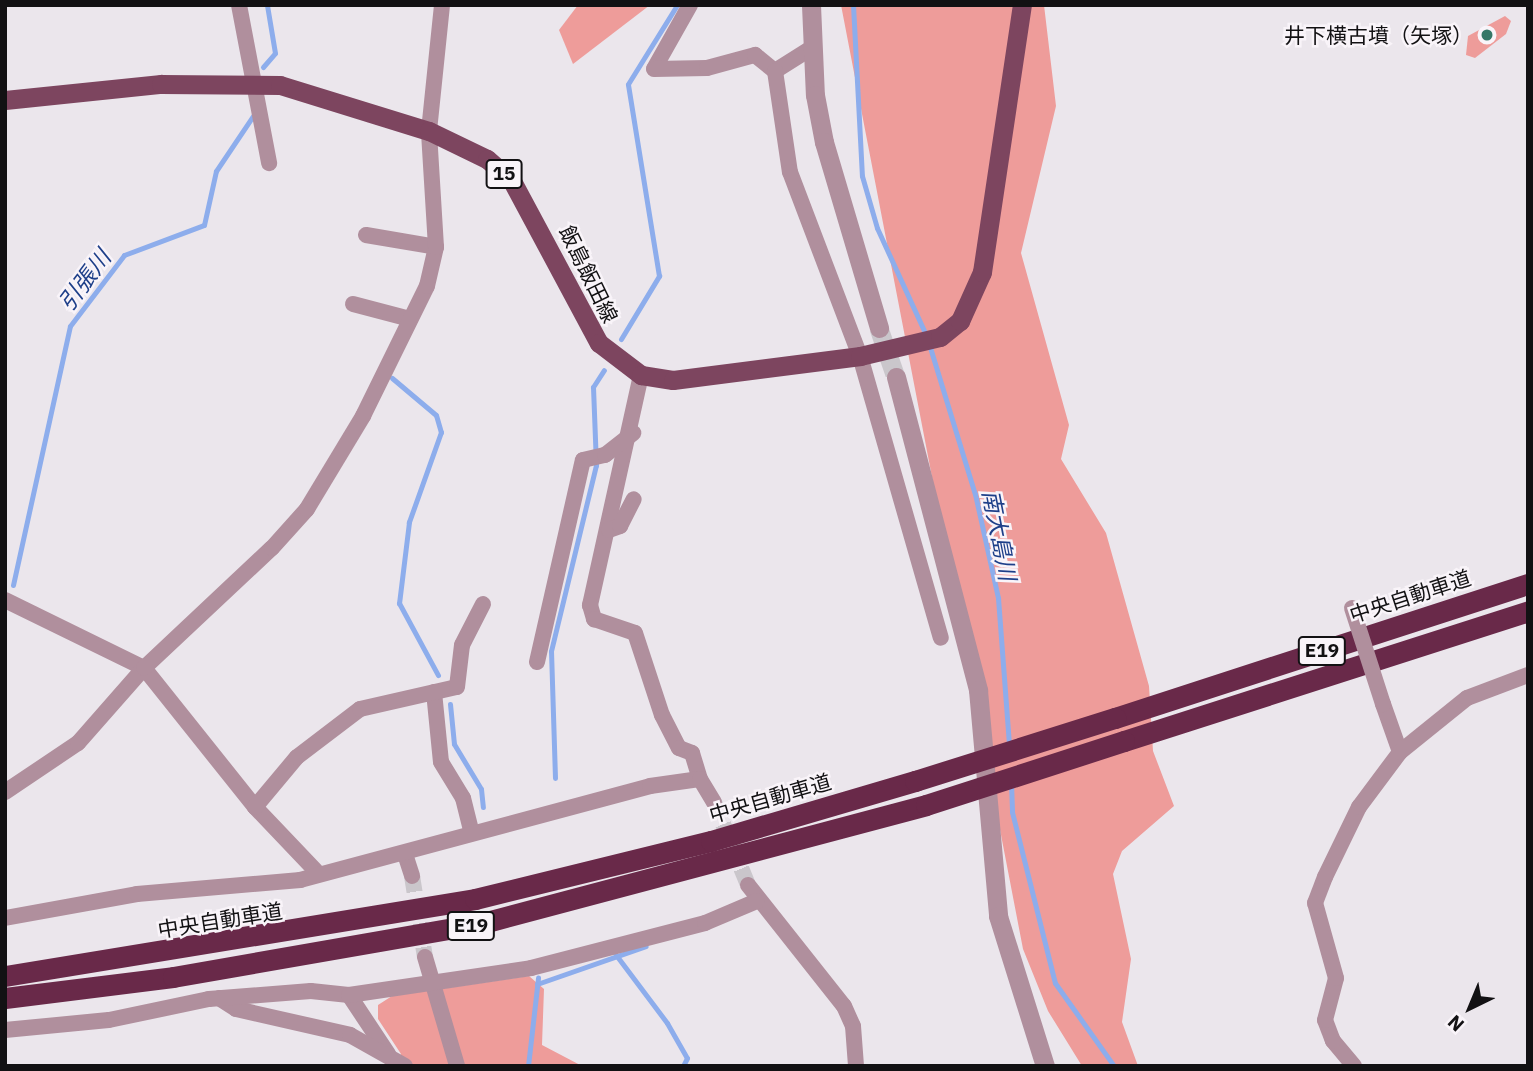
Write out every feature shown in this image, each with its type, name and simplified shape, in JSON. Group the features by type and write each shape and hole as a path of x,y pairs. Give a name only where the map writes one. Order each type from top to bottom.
{"highway":[{"name":"中央自動車道","path":"5,975 475,899 711,841 915,781 1528,584"},
{"name":"E19","path":"5,999 173,977 482,923 926,805 1528,611"}],"main road":[{"name":"飯島飯田線","path":"5,100 161,84 257,84 429,131 487,159 512,181 586,328 617,362 641,375 673,380 860,356 940,337 960,321 982,272 1022,5"}],"street":[{"path":"239,5 257,84 270,163"},
{"path":"5,792 78,743 144,668 307,509 427,286 436,247 429,131 442,5"},
{"path":"690,5 654,69 707,68 755,55 775,71"},
{"path":"811,5 824,142 879,328"},
{"path":"813,47 775,71 772,86 798,205 835,283 860,356 941,638"},
{"path":"366,235 436,247"},
{"path":"353,304 410,319"},
{"path":"641,375 633,433 590,605 594,620 635,633 662,715 680,748 692,753 700,779 714,802"},
{"path":"896,377 978,690 998,916 1045,1066"},
{"path":"537,662 583,460 605,455 633,433"},
{"path":"609,530 620,526 634,499"},
{"path":"5,600 144,668 255,807 316,871"},
{"path":"255,807 297,757 360,709 457,687 462,645 483,604"},
{"path":"1352,608 1400,752"},
{"path":"1354,1066 1333,1041 1325,1020 1336,978 1315,903 1359,807 1400,752 1467,698 1528,675"},
{"path":"434,692 441,762 463,798 471,830"},
{"path":"5,918 125,896 300,880 316,871 405,854 471,830 700,779"},
{"path":"405,854 412,876"},
{"path":"748,885 757,901 844,1006 853,1026 856,1066"},
{"path":"5,1030 108,1020 219,998 312,991 349,995 531,968 705,923 757,901"},
{"path":"425,957 457,1066"},
{"path":"349,995 397,1063"},
{"path":"219,998 236,1009 350,1035 397,1063"}],"shaded area":[{"path":"578,5 650,5 573,64 559,30"},
{"path":"841,5 1044,5 1056,106 1021,253 1069,425 1061,459 1106,533 1149,686 1153,751 1174,806 1122,851 1113,874 1131,959 1122,1022 1138,1066 1082,1066 1048,1011 1023,949"},
{"path":"1505,16 1511,21 1506,34 1475,58 1466,55 1468,36"},
{"path":"529,976 544,989 542,1045 582,1066 394,1066 401,1054 378,1019 378,1005 392,996"}],"waterway":[{"name":"引張川","path":"263,67 275,53 267,5"},
{"path":"621,339 659,276 628,84 677,5"},
{"name":"南大島川","path":"853,5 862,176 877,228 926,335"},
{"name":"引張川","path":"13,585 70,326 124,255 204,225 216,171 253,116"},
{"name":"南大島川","path":"929,344 975,494 998,598 1009,744"},
{"path":"555,778 551,651 596,465 593,387 604,370"},
{"path":"392,378 436,415 441,432 409,522 399,603 438,675"},
{"path":"450,704 454,744 481,789 483,807"},
{"name":"南大島川","path":"1011,782 1012,812 1055,983 1114,1066"},
{"path":"537,984 646,946"},
{"path":"616,955 667,1023 687,1058 683,1066"},
{"path":"528,1066 538,978"}],"tunnel":[{"path":"879,328 896,377"},
{"path":"714,802 748,885"},
{"path":"412,876 425,957"}],"place":[{"name":"井下横古墳（矢塚）","path":"1487,35"}]}
